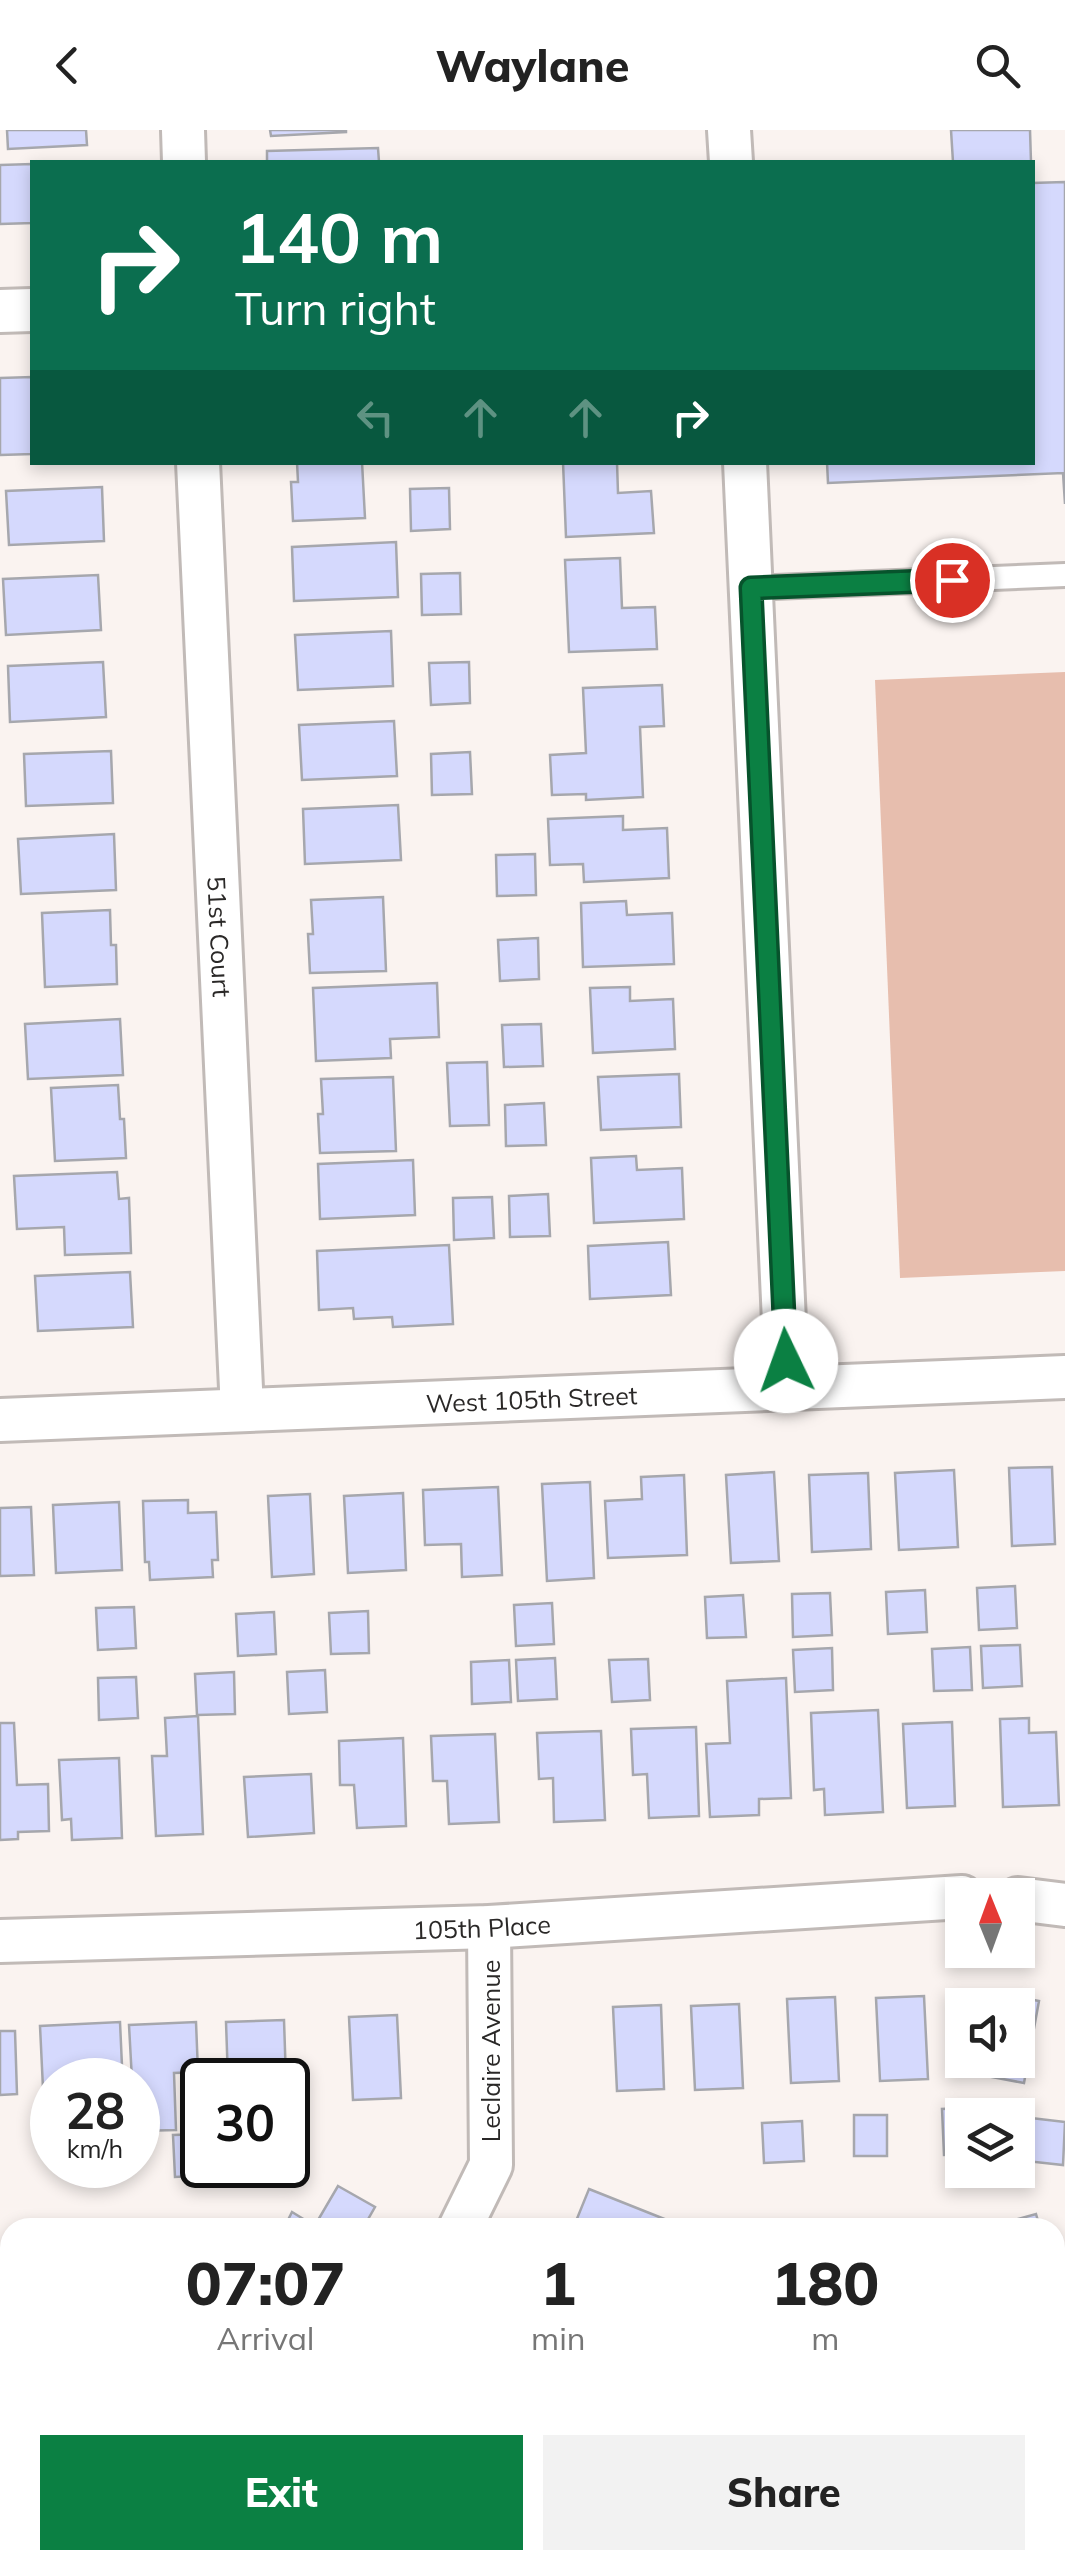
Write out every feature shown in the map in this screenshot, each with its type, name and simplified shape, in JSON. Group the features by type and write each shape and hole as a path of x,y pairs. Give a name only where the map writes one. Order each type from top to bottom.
{"street":[{"path":"183,130 184,160"},
{"path":"729,130 731,160"},
{"path":"0,311 30,310"},
{"name":"51st Court","path":"198,465 242,1410"},
{"path":"745,465 787,1388"},
{"name":"West 105th Street","path":"0,1420 1065,1377"},
{"name":"105th Place","path":"0,1941 489,1927 945,1897"},
{"path":"1035,1901 1065,1905"},
{"name":"Leclaire Avenue","path":"465,2218 491,2165 489,1927"}],"lane":[{"path":"751,588 1065,574"}],"shaded area":[{"path":"1065,672 1065,1271 900,1278 875,680"}],"building":[{"path":"7,130 86,130 87,145 8,149"},
{"path":"270,130 346,130 346,132 271,136"},
{"path":"951,130 1030,130 1031,160 953,160"},
{"path":"378,148 379,160 267,160 267,151"},
{"path":"30,164 30,223 0,224 0,165"},
{"path":"1065,182 1065,504 1063,473 828,483 827,465 1035,465 1035,183"},
{"path":"30,377 30,454 0,455 0,378"},
{"path":"297,465 362,465 365,518 293,521 291,482 298,482"},
{"path":"563,465 617,465 618,493 651,491 654,533 566,537"},
{"path":"102,487 104,541 9,545 6,491"},
{"path":"449,488 450,529 411,531 410,489"},
{"path":"396,542 398,597 294,601 292,547"},
{"path":"620,558 622,608 655,607 657,649 569,652 565,560"},
{"path":"460,573 461,614 422,615 421,574"},
{"path":"98,575 101,630 6,635 3,579"},
{"path":"391,631 393,686 298,690 295,635"},
{"path":"103,662 106,717 10,722 8,666"},
{"path":"469,662 470,703 431,705 429,663"},
{"path":"662,685 664,726 640,727 643,797 586,800 586,794 552,795 550,755 586,753 583,688"},
{"path":"394,721 397,776 302,780 299,725"},
{"path":"111,751 113,803 26,806 24,754"},
{"path":"470,752 472,794 432,795 431,754"},
{"path":"398,805 401,860 305,864 303,809"},
{"path":"623,816 623,830 667,828 669,878 584,882 583,864 550,865 548,819"},
{"path":"114,834 116,890 21,894 18,839"},
{"path":"535,854 536,895 497,896 496,855"},
{"path":"383,897 386,971 310,973 311,900"},
{"path":"626,901 627,915 672,913 674,964 583,967 581,903"},
{"path":"110,910 117,984 45,987 42,913"},
{"path":"538,938 539,979 500,981 498,940"},
{"path":"437,983 439,1037 390,1039 391,1058 316,1061 313,988"},
{"path":"630,987 630,1001 673,999 675,1049 593,1053 590,988"},
{"path":"120,1019 123,1075 28,1079 25,1024"},
{"path":"541,1024 543,1066 504,1067 502,1025"},
{"path":"487,1062 489,1125 450,1126 447,1063"},
{"path":"679,1074 681,1127 601,1130 598,1077"},
{"path":"393,1077 396,1151 320,1153 321,1079"},
{"path":"118,1085 126,1158 55,1161 51,1088"},
{"path":"544,1103 546,1145 506,1146 505,1105"},
{"path":"636,1156 637,1170 682,1168 684,1219 594,1223 591,1158"},
{"path":"413,1160 415,1215 320,1219 318,1164"},
{"path":"117,1172 119,1199 129,1198 131,1253 65,1255 64,1227 17,1229 14,1176"},
{"path":"548,1194 550,1236 510,1237 509,1196"},
{"path":"492,1197 494,1238 454,1240 453,1198"},
{"path":"668,1242 671,1295 590,1299 588,1246"},
{"path":"449,1245 453,1324 393,1327 392,1317 354,1319 353,1308 319,1310 317,1251"},
{"path":"130,1272 133,1327 38,1331 35,1276"},
{"path":"1052,1467 1055,1544 1012,1546 1009,1468"},
{"path":"954,1470 958,1547 899,1550 895,1473"},
{"path":"774,1472 779,1561 731,1563 726,1475"},
{"path":"868,1473 871,1549 812,1552 809,1475"},
{"path":"684,1475 687,1555 608,1558 605,1501 642,1499 641,1477"},
{"path":"590,1482 594,1578 547,1581 542,1484"},
{"path":"498,1487 502,1575 462,1577 461,1544 425,1545 423,1490"},
{"path":"403,1493 406,1570 348,1573 344,1496"},
{"path":"310,1494 314,1574 272,1577 268,1496"},
{"path":"188,1500 188,1513 216,1512 218,1560 212,1560 213,1577 150,1580 149,1562 145,1562 143,1501"},
{"path":"119,1502 122,1570 56,1573 53,1505"},
{"path":"31,1507 34,1575 0,1576 0,1508"},
{"path":"1015,1586 1017,1628 979,1630 977,1588"},
{"path":"925,1590 927,1632 888,1634 886,1592"},
{"path":"830,1593 832,1635 793,1637 792,1594"},
{"path":"743,1595 746,1637 707,1638 705,1597"},
{"path":"552,1603 554,1644 516,1646 514,1605"},
{"path":"134,1607 136,1648 98,1650 96,1608"},
{"path":"368,1611 369,1653 331,1654 329,1613"},
{"path":"274,1612 276,1654 238,1656 236,1614"},
{"path":"1020,1645 1022,1686 983,1688 981,1646"},
{"path":"970,1647 972,1690 934,1691 932,1649"},
{"path":"832,1648 833,1690 795,1692 793,1650"},
{"path":"555,1658 557,1699 518,1701 516,1660"},
{"path":"648,1659 650,1700 612,1702 609,1660"},
{"path":"509,1660 511,1702 472,1704 471,1662"},
{"path":"325,1670 327,1712 289,1714 287,1672"},
{"path":"234,1672 235,1714 197,1715 195,1674"},
{"path":"136,1677 138,1718 99,1720 98,1678"},
{"path":"786,1678 791,1798 759,1799 759,1815 710,1817 706,1744 730,1743 727,1681"},
{"path":"878,1710 883,1812 825,1815 824,1789 814,1790 811,1713"},
{"path":"198,1716 203,1834 156,1836 152,1756 167,1756 165,1718"},
{"path":"1029,1718 1029,1733 1056,1732 1059,1805 1003,1807 1000,1719"},
{"path":"952,1722 955,1806 907,1808 903,1724"},
{"path":"0,1723 14,1723 17,1785 48,1784 49,1831 18,1832 18,1839 0,1840"},
{"path":"696,1727 699,1816 649,1818 647,1774 633,1775 631,1729"},
{"path":"601,1731 605,1820 554,1822 553,1778 539,1779 537,1733"},
{"path":"495,1734 499,1822 449,1824 447,1781 433,1781 431,1736"},
{"path":"403,1738 406,1826 357,1828 354,1785 340,1785 339,1741"},
{"path":"119,1758 122,1838 72,1840 71,1819 62,1820 59,1760"},
{"path":"311,1774 314,1833 248,1837 244,1777"},
{"path":"924,1996 928,2079 880,2081 876,1998"},
{"path":"835,1997 839,2081 791,2083 787,1999"},
{"path":"739,2004 743,2088 695,2090 691,2006"},
{"path":"661,2005 664,2089 617,2091 613,2007"},
{"path":"397,2015 401,2098 353,2100 349,2017"},
{"path":"284,2020 285,2058 227,2058 226,2022"},
{"path":"120,2022 122,2058 42,2058 40,2026"},
{"path":"196,2022 197,2058 180,2058 180,2073 174,2073 176,2130 160,2130 160,2058 131,2058 129,2025"},
{"path":"0,2031 15,2031 17,2094 0,2095"},
{"path":"997,2078 1025,2078 1024,2083"},
{"path":"942,2109 945,2109 944,2155"},
{"path":"854,2115 887,2115 887,2156 854,2156"},
{"path":"1035,2118 1065,2122 1063,2165 1035,2162"},
{"path":"802,2121 804,2161 764,2163 762,2123"},
{"path":"173,2135 180,2135 180,2177 175,2177"},
{"path":"338,2186 375,2207 369,2218 319,2218"},
{"path":"589,2189 662,2218 577,2218"}],"route":[{"path":"786,1361 751,588 952,580"}]}
